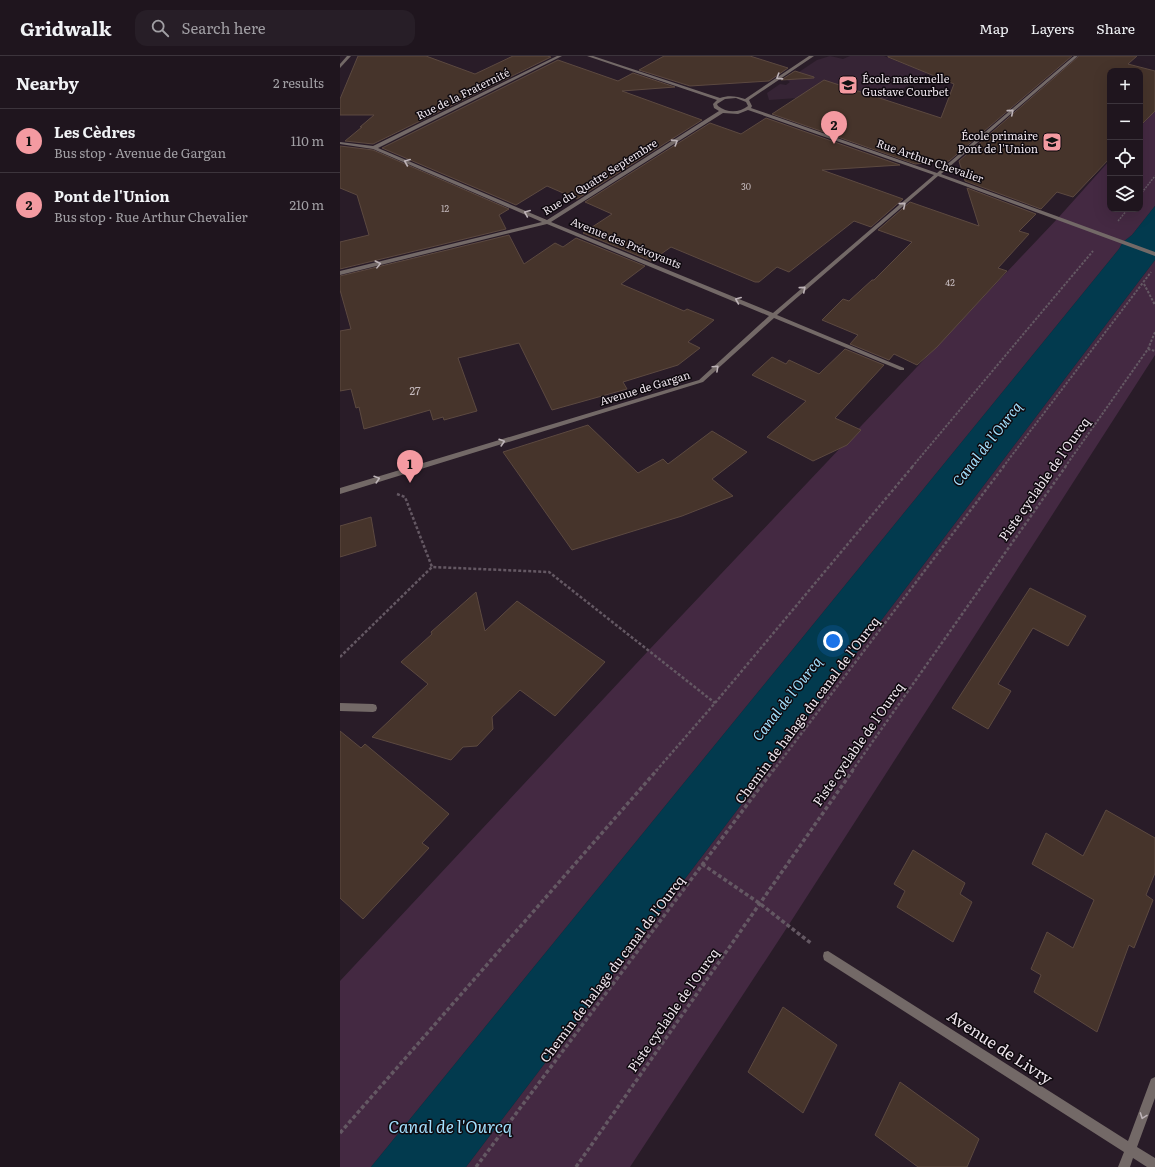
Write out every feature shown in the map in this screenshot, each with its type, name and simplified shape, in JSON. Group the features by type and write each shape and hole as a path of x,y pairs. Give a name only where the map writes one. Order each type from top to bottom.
{"street":[{"path":"340,67 349,56"},
{"name":"Rue de la Fraternité","path":"374,148 560,56"},
{"path":"589,56 720,100"},
{"path":"746,100 812,56"},
{"name":"Avenue de Gargan","path":"340,491 701,381 774,315 1076,56"},
{"path":"730,97 746,100 750,104 748,108 734,113 723,111 716,107 715,104 720,100 730,97"},
{"name":"Rue Arthur Chevalier","path":"748,108 939,175 1155,254"},
{"name":"Rue du Quatre Septembre","path":"340,273 547,222 723,111"},
{"name":"Avenue des Prévoyants","path":"340,144 374,148 547,222 902,369"},
{"path":"340,707 373,708"},
{"name":"Avenue de Livry","path":"828,956 1155,1165"},
{"path":"1124,1167 1155,1083"}],"path":[{"path":"1143,191 1155,176"},
{"path":"1114,226 1126,212"},
{"path":"340,1133 715,703 1096,248"},
{"name":"Chemin de halage du canal de l'Ourcq","path":"476,1167 702,864 1144,284 1155,266"},
{"path":"1144,284 1155,305"},
{"name":"Piste cyclable de l'Ourcq","path":"576,1167 759,903 1148,349 1155,332"},
{"path":"1148,349 1155,351"},
{"path":"387,476 392,492 405,497 432,567"},
{"path":"340,657 432,567 550,572 715,703"},
{"path":"702,864 759,903 828,956"}],"shaded area":[{"name":"École maternelle Gustave Courbet","path":"830,56 843,59 850,56 884,56 927,73 885,100 797,98 769,100 767,93 780,84 786,85 790,82 787,80 817,60"},
{"path":"1155,110 1155,206 1132,235 1123,242 1119,249 371,1167 340,1167 340,981 649,650 1058,218 1107,163 1107,212 1143,212 1143,124"},
{"path":"1155,260 1155,355 788,926 630,1167 466,1167"}],"water":[{"name":"Canal de l'Ourcq","path":"1155,206 1155,260 466,1167 371,1167 1119,249 1123,242 1132,235"}],"building":[{"path":"358,56 426,56 475,74 513,56 551,57 373,144 345,141 374,115 340,115 340,99"},
{"path":"664,56 750,56 788,68 769,81 690,86 639,70"},
{"path":"888,56 1072,56 949,161 915,164 772,114 824,80 941,118 954,84"},
{"name":"École primaire Pont de l'Union","path":"1079,56 1137,56 1128,64 1155,71 1155,111 1143,123 1143,68 1107,68 1107,161 1073,197 1057,192 1041,209 965,181 959,161"},
{"path":"558,60 618,81 633,73 675,87 622,91 702,120 577,199 547,186 516,205 382,148"},
{"path":"795,71 814,77 814,78 781,80"},
{"path":"766,118 900,165 822,170 903,199 871,227 854,221 789,272 777,267 759,282 755,282 671,247 651,261 583,233 612,214 585,202 710,123 741,134"},
{"path":"340,146 373,150 509,209 499,215 506,229 340,269 340,242 369,235 357,195 340,188"},
{"path":"967,188 1036,214 1019,231 1029,234 998,268 1007,271 937,347 917,365 894,354 889,360 850,344 858,335 822,320 843,299 849,301 872,280 874,280 912,242 878,230 910,202 979,226"},
{"path":"509,235 524,264 555,243 563,247 576,238 645,266 621,284 684,311 687,309 714,320 688,342 700,348 678,365 623,382 627,389 552,410 519,343 458,358 477,411 444,420 443,417 433,420 430,410 364,429 359,407 356,408 351,389 340,391 340,331 351,329 340,290 340,276"},
{"path":"845,349 884,365 835,418 861,430 847,445 813,461 767,437 806,401 752,375 772,357 786,364 789,360 819,374"},
{"path":"588,425 638,473 663,459 668,464 712,431 747,452 712,479 733,496 682,516 572,550 503,452"},
{"path":"371,517 376,546 340,557 340,526"},
{"path":"1030,588 1086,616 1068,646 1033,628 998,684 1011,691 988,729 952,708"},
{"path":"476,592 485,631 517,601 605,662 555,716 520,690 492,717 493,729 477,746 463,747 451,760 372,737 428,684 401,662 432,634 431,632"},
{"path":"340,731 361,748 365,744 449,814 422,843 429,848 363,919 340,898"},
{"path":"1106,810 1155,838 1155,873 1146,895 1153,900 1134,948 1129,945 1097,1032 1034,992 1041,975 1031,969 1047,932 1073,948 1094,900 1032,864 1046,833 1083,856"},
{"path":"913,850 965,883 960,894 972,902 953,942 897,907 905,891 894,884"},
{"path":"783,1007 837,1045 803,1113 748,1072"},
{"path":"900,1082 979,1139 967,1167 918,1167 875,1135"}],"place":[{"name":"École maternelle Gustave Courbet","path":"848,85"},
{"name":"École primaire Pont de l'Union","path":"1052,142"},
{"name":"Pont de l'Union","path":"834,144"},
{"name":"Les Cèdres","path":"410,483"}]}
